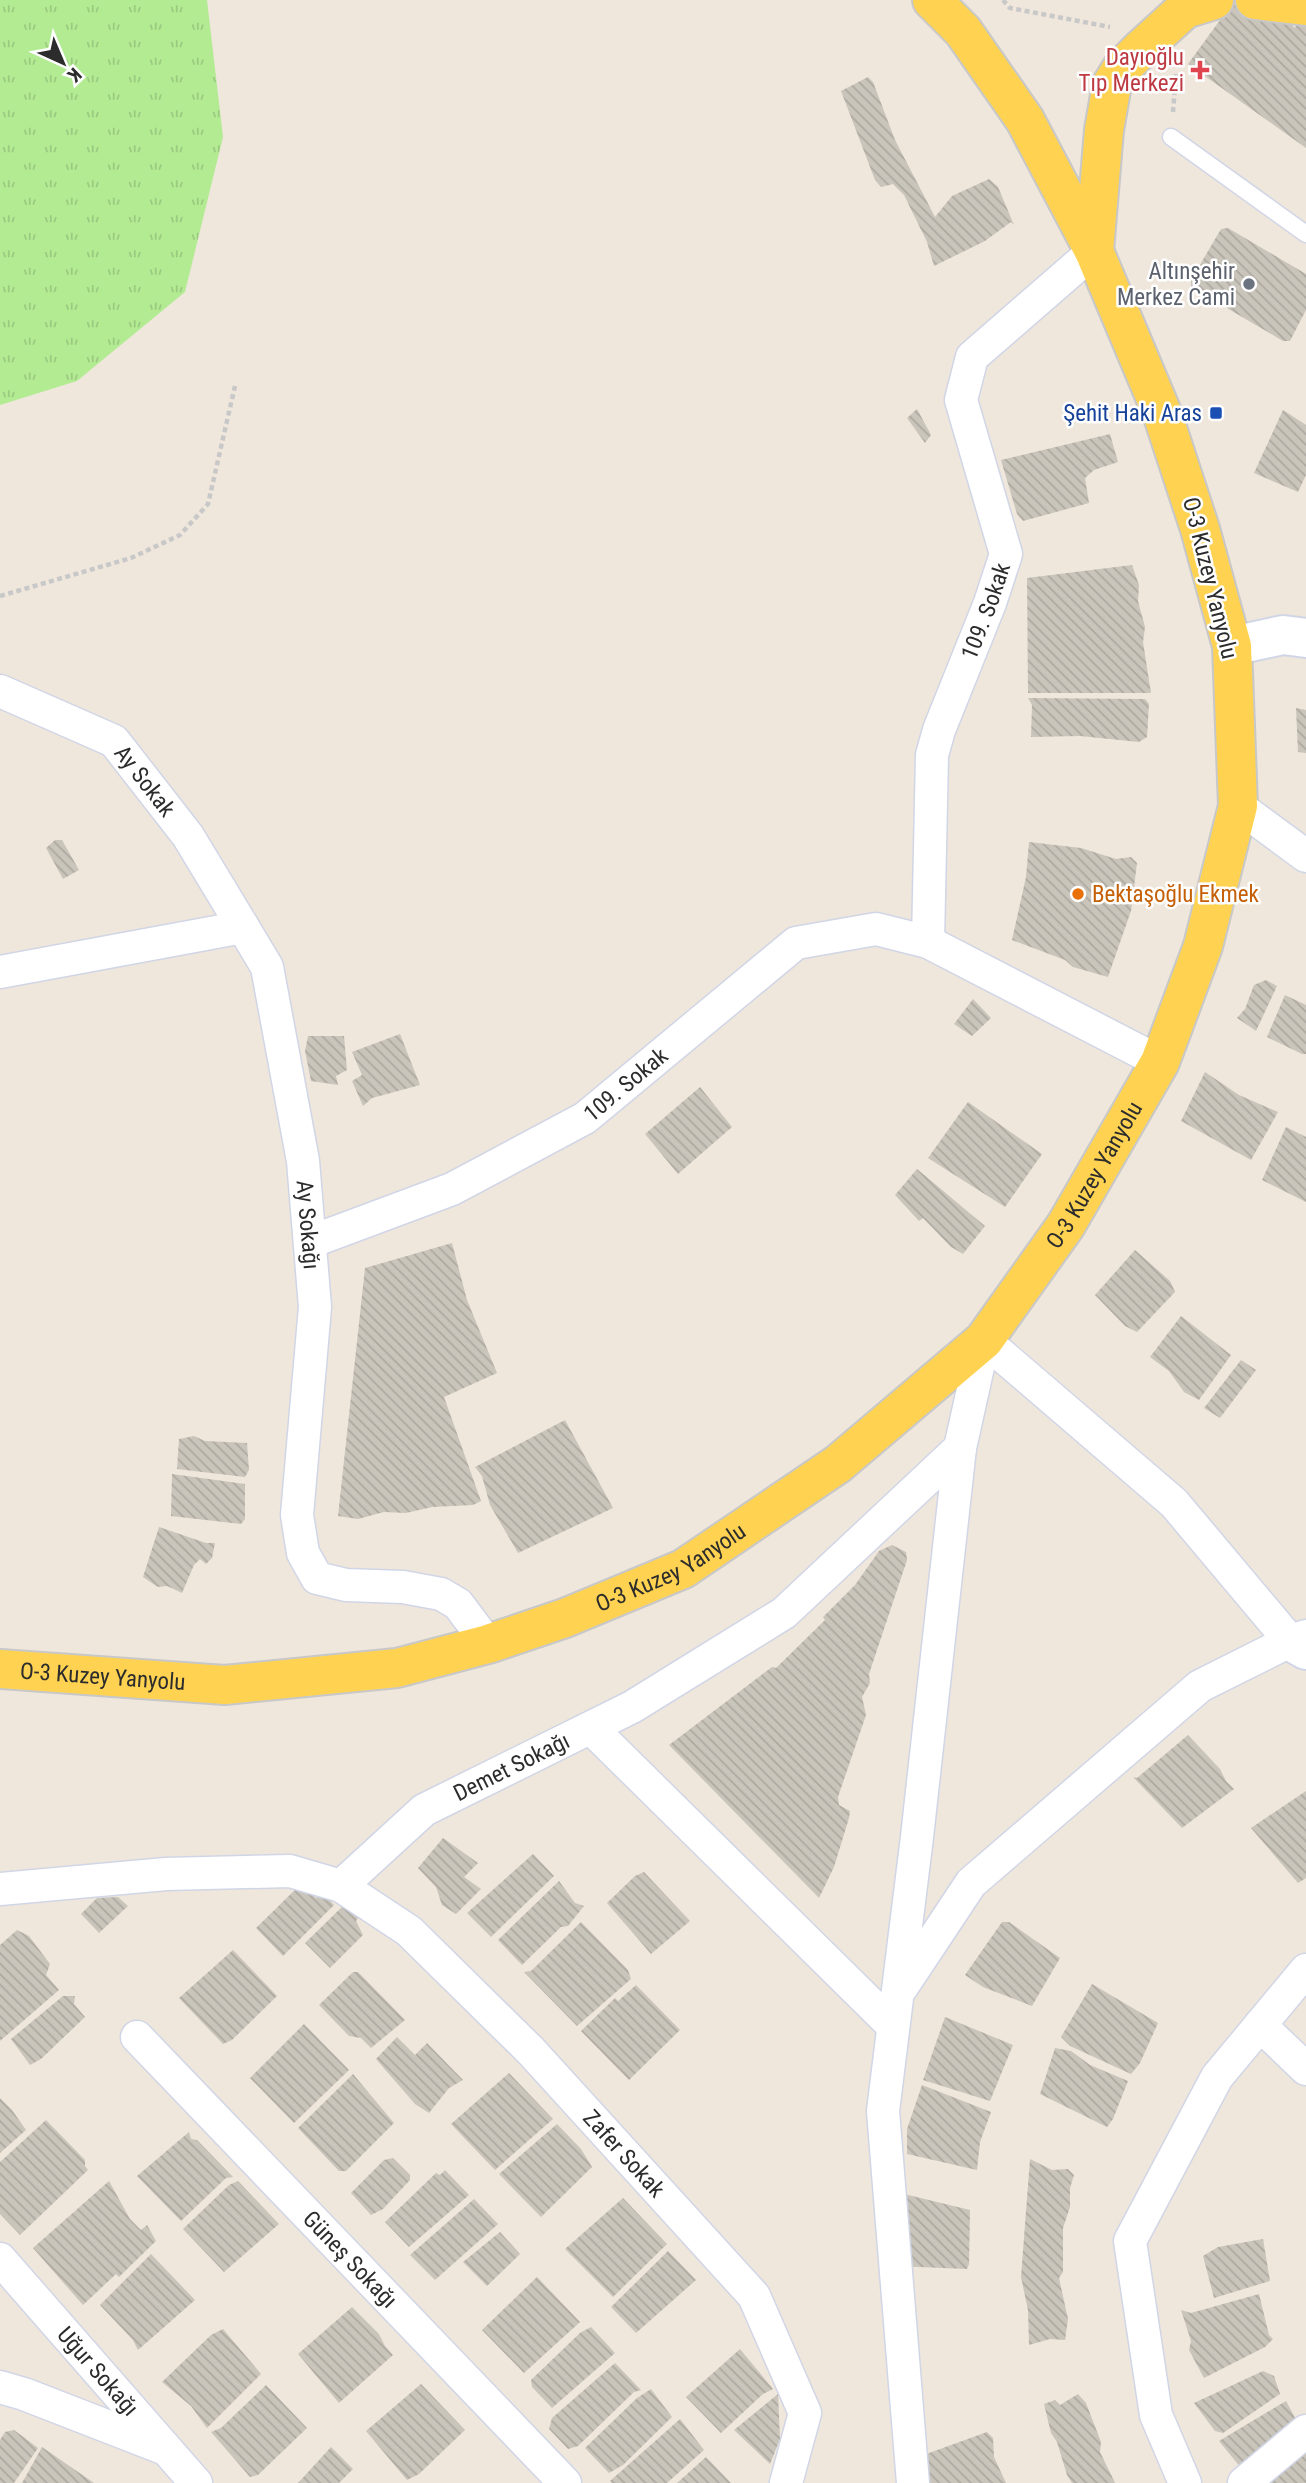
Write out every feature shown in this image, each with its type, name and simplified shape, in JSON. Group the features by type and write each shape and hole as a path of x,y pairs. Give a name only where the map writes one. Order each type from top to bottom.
{"main road":[{"name":"O-3 Kuzey Yanyolu","path":"0,1670 225,1685 397,1668 488,1644 565,1618 683,1569 838,1464 984,1340 1066,1225 1160,1062 1203,946 1238,806 1231,646 1200,529 1162,413 1094,251 1026,120 963,31 932,0"},
{"path":"1094,251 1104,130 1112,84 1122,68 1141,48 1185,9 1214,0"},
{"path":"1255,0 1306,6"},
{"path":"1231,646 1283,635 1306,638"}],"street":[{"name":"109. Sokak","path":"928,942 932,755 1006,554 961,400 972,357 1094,251"},
{"name":"Ay Sokak","path":"0,691 114,741 188,836 243,927"},
{"path":"1238,806 1306,856"},
{"path":"0,972 243,927"},
{"name":"Ay Sokağı","path":"243,927 267,967 303,1161 315,1307 297,1515 303,1553 317,1578 346,1585 403,1587 441,1594 458,1604 488,1644"},
{"name":"109. Sokak","path":"310,1242 452,1189 585,1118 796,943 876,929 928,942 1160,1062"},
{"path":"898,1993 971,1883 1200,1686 1301,1642 1174,1503 984,1340 960,1448 883,2110 914,2483"},
{"name":"Demet Sokağı","path":"341,1886 424,1810 632,1707 784,1613 960,1448"},
{"path":"591,1727 893,2026"},
{"path":"0,1889 166,1874 290,1871 341,1886"},
{"name":"Zafer Sokak","path":"341,1886 409,1931 522,2042 754,2296 805,2413 786,2483"},
{"path":"1185,2483 1156,2415 1130,2241 1217,2077 1306,1970"},
{"path":"1260,2025 1306,2069"},
{"name":"Güneş Sokağı","path":"136,2037 565,2483"},
{"name":"Uğur Sokağı","path":"0,2259 196,2483"},
{"path":"0,2386 167,2450"},
{"path":"1244,2483 1306,2431"}],"lane":[{"path":"1171,137 1306,234"}],"path":[{"path":"1003,0 1010,8 1111,27"},
{"path":"1171,137 1176,74"},
{"path":"0,596 131,558 180,535 208,505 235,386"}],"green space":[{"path":"0,0 207,0 223,137 185,292 77,381 0,405"}],"building":[{"path":"1231,5 1238,5 1252,19 1261,11 1272,22 1281,14 1295,28 1298,20 1306,23 1306,148 1188,64"},
{"path":"868,77 873,82 895,140 935,217 952,196 989,179 998,187 1014,225 1011,222 985,241 934,266 927,242 904,195 893,184 881,187 875,180 841,91"},
{"name":"Altınşehir Merkez Cami","path":"1228,228 1306,274 1306,310 1290,341 1283,341 1191,287 1191,280 1221,229"},
{"path":"917,409 931,435 925,443 907,418"},
{"path":"1283,410 1306,425 1306,475 1298,492 1254,473"},
{"path":"1110,434 1118,462 1094,470 1085,478 1089,503 1023,521 1017,514 1001,460"},
{"path":"1132,565 1139,585 1138,601 1145,627 1143,642 1151,693 1028,693 1027,578"},
{"path":"1028,698 1145,699 1149,704 1147,737 1139,742 1080,736 1031,737 1032,705"},
{"path":"1296,708 1306,710 1306,753 1298,752"},
{"path":"55,840 62,840 79,870 63,879 46,848"},
{"name":"Bektaşoğlu Ekmek","path":"1029,842 1081,848 1116,859 1131,857 1137,863 1131,911 1108,977 1073,967 1065,960 1012,940 1026,877"},
{"path":"1266,980 1277,986 1256,1031 1237,1018 1245,1009 1254,985"},
{"path":"1285,995 1306,1005 1306,1054 1267,1037"},
{"path":"973,999 991,1018 972,1036 954,1024"},
{"path":"400,1034 420,1085 372,1098 363,1106 352,1081 362,1075 352,1052"},
{"path":"308,1036 344,1036 347,1070 336,1076 338,1085 311,1081 305,1051"},
{"path":"1205,1072 1239,1095 1278,1112 1251,1160 1181,1121"},
{"path":"700,1087 732,1127 678,1174 645,1134"},
{"path":"968,1102 1042,1154 1005,1207 928,1158"},
{"path":"1286,1127 1306,1137 1306,1202 1262,1180"},
{"path":"917,1169 985,1226 963,1254 951,1247 923,1218 919,1221 895,1195"},
{"path":"452,1243 467,1300 497,1373 444,1397 481,1501 473,1505 432,1507 406,1513 384,1512 358,1519 338,1516 365,1268"},
{"path":"1135,1250 1170,1281 1175,1292 1137,1332 1125,1326 1095,1295"},
{"path":"1181,1316 1231,1355 1199,1400 1184,1392 1169,1371 1150,1357"},
{"path":"1241,1360 1256,1370 1220,1418 1204,1408"},
{"path":"565,1420 613,1508 518,1553 490,1505 482,1476 475,1467"},
{"path":"194,1436 205,1441 247,1443 249,1470 245,1477 177,1469 179,1439"},
{"path":"172,1474 245,1484 245,1519 241,1524 171,1516"},
{"path":"159,1527 206,1543 215,1543 212,1558 206,1564 200,1559 194,1565 182,1593 167,1586 158,1587 143,1577"},
{"path":"892,1545 906,1552 907,1560 869,1674 870,1683 862,1697 866,1715 838,1797 839,1805 850,1811 849,1818 834,1867 819,1898 669,1745 772,1667 776,1668 825,1620 823,1617 855,1585 879,1551"},
{"path":"1188,1735 1220,1769 1234,1789 1182,1828 1133,1777 1137,1778"},
{"path":"1306,1791 1306,1878 1298,1883 1251,1828"},
{"path":"443,1838 478,1863 464,1877 481,1889 456,1914 442,1905 436,1887 418,1868"},
{"path":"533,1854 554,1876 491,1937 467,1913"},
{"path":"644,1872 690,1921 651,1954 607,1903 635,1876"},
{"path":"559,1881 575,1903 584,1906 568,1926 561,1927 522,1965 498,1940"},
{"path":"302,1883 316,1898 322,1892 334,1905 283,1956 256,1928"},
{"path":"118,1897 128,1906 99,1933 81,1914 97,1898"},
{"path":"345,1904 361,1914 356,1921 363,1935 330,1968 305,1943"},
{"path":"581,1922 628,1970 631,1979 577,2026 524,1972 531,1971"},
{"path":"1002,1922 1009,1922 1060,1958 1032,2006 983,1987 965,1975"},
{"path":"17,1930 29,1936 50,1964 46,1975 59,1990 0,2041 0,1945"},
{"path":"233,1950 277,1996 232,2040 223,2044 179,1998"},
{"path":"353,1972 358,1972 405,2020 371,2048 361,2038 349,2036 319,2005"},
{"path":"1092,1984 1158,2023 1140,2063 1131,2074 1070,2046 1061,2037"},
{"path":"636,1985 680,2030 629,2080 581,2031 615,1998 618,2001"},
{"path":"63,1996 75,1996 74,2004 85,2017 41,2059 30,2065 11,2039"},
{"path":"945,2017 1013,2045 990,2101 923,2080"},
{"path":"304,2024 349,2070 294,2123 250,2078"},
{"path":"397,2037 415,2055 427,2043 463,2080 449,2088 429,2113 415,2104 376,2059"},
{"path":"1055,2048 1071,2051 1090,2065 1128,2081 1113,2119 1107,2127 1040,2094"},
{"path":"509,2073 553,2119 495,2170 451,2124"},
{"path":"353,2074 394,2123 346,2171 339,2171 298,2128"},
{"path":"922,2085 991,2112 980,2142 977,2170 907,2154 907,2129"},
{"path":"0,2098 26,2130 0,2153"},
{"path":"46,2120 85,2160 88,2170 20,2235 0,2214 0,2162"},
{"path":"557,2124 581,2149 592,2167 541,2217 499,2174"},
{"path":"189,2132 191,2139 197,2140 233,2177 226,2178 181,2221 137,2176"},
{"path":"393,2158 410,2175 410,2180 383,2209 371,2215 351,2193 384,2160"},
{"path":"1030,2159 1052,2170 1068,2169 1074,2175 1070,2188 1070,2207 1063,2228 1063,2272 1059,2278 1068,2319 1065,2340 1050,2339 1029,2345 1028,2310 1021,2277"},
{"path":"445,2170 469,2195 409,2247 385,2222 436,2173 440,2175"},
{"path":"109,2181 130,2219 141,2230 147,2225 156,2241 119,2277 116,2274 83,2305 33,2248"},
{"path":"238,2181 279,2224 224,2272 183,2229 229,2185"},
{"path":"900,2193 970,2210 967,2269 895,2266"},
{"path":"623,2198 667,2244 613,2297 565,2249"},
{"path":"474,2199 498,2224 435,2280 410,2255"},
{"path":"500,2232 520,2254 487,2286 463,2262"},
{"path":"1263,2239 1270,2281 1214,2298 1203,2256 1218,2247"},
{"path":"668,2251 696,2280 636,2333 611,2307"},
{"path":"151,2254 195,2300 138,2350 133,2340 100,2305"},
{"path":"537,2277 580,2322 524,2373 482,2330"},
{"path":"1259,2294 1269,2335 1273,2339 1265,2347 1204,2378 1189,2350 1191,2341 1181,2310 1191,2313"},
{"path":"352,2307 379,2334 393,2355 339,2403 298,2354"},
{"path":"591,2327 615,2353 552,2408 532,2387 531,2380 580,2333"},
{"path":"223,2329 261,2374 207,2428 191,2406 162,2382 211,2335"},
{"path":"740,2349 773,2389 763,2394 721,2433 686,2397"},
{"path":"615,2363 641,2390 634,2392 578,2446 568,2449 549,2429 552,2418"},
{"path":"1263,2371 1274,2376 1280,2394 1223,2433 1215,2431 1194,2403"},
{"path":"421,2384 465,2430 419,2474 407,2480 366,2431"},
{"path":"266,2385 307,2428 258,2475 250,2477 211,2432 221,2428"},
{"path":"651,2389 672,2417 623,2465 609,2473 585,2448 637,2398"},
{"path":"778,2394 780,2439 770,2464 734,2430"},
{"path":"1078,2394 1086,2403 1101,2442 1100,2452 1115,2483 1072,2483 1067,2475 1057,2442 1051,2433 1044,2404 1055,2400 1060,2405"},
{"path":"1286,2401 1300,2427 1246,2474 1219,2441"},
{"path":"680,2419 704,2450 667,2483 610,2481"},
{"path":"14,2430 38,2448 14,2483 0,2483 0,2440 5,2432"},
{"path":"987,2432 993,2438 994,2457 1006,2483 929,2483 918,2457"},
{"path":"1306,2436 1306,2483 1252,2483"},
{"path":"42,2447 94,2483 22,2483"},
{"path":"331,2447 353,2469 339,2483 298,2483"},
{"path":"706,2457 731,2483 677,2483"}],"place":[{"name":"Dayıoğlu Tıp Merkezi","path":"1200,70"},
{"name":"Altınşehir Merkez Cami","path":"1249,284"},
{"name":"Şehit Haki Aras","path":"1216,413"},
{"name":"Bektaşoğlu Ekmek","path":"1078,894"}]}
